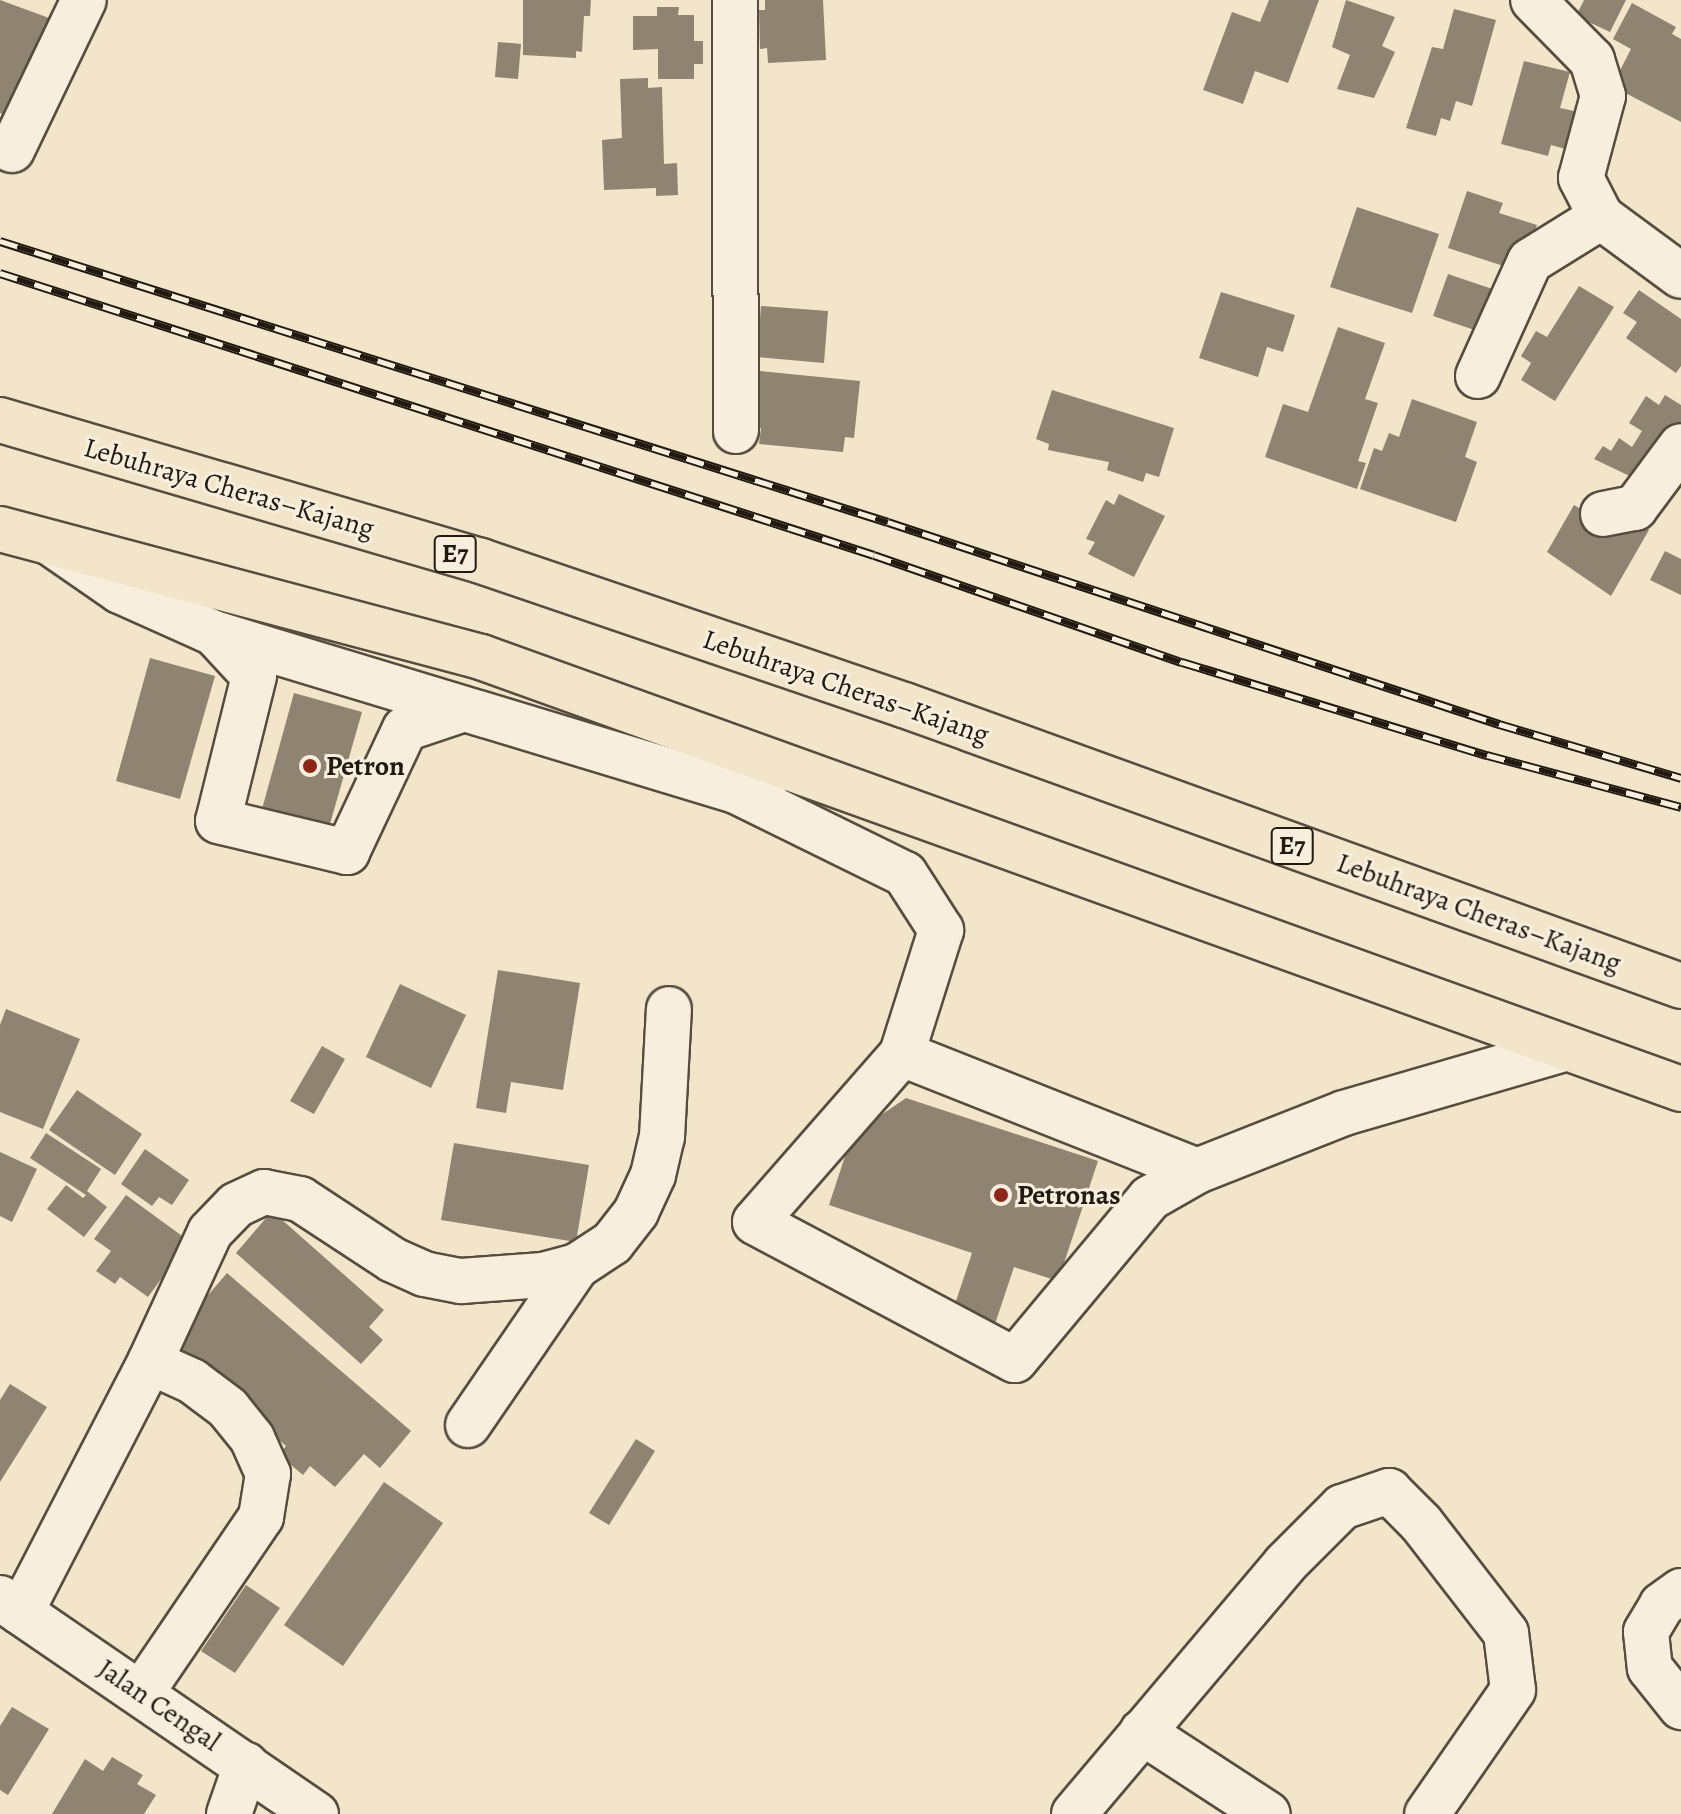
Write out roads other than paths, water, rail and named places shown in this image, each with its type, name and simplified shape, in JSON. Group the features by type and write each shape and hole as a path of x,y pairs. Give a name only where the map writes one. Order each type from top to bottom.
{"highway":[{"name":"Lebuhraya Cheras–Kajang","path":"0,420 481,561 904,705 1681,986"},
{"path":"0,529 481,657 941,818 1564,1049 1681,1089"}],"street":[{"path":"12,150 84,0"},
{"path":"735,0 736,431"},
{"path":"1533,0 1592,60 1603,96 1581,178 1601,217 1681,276"},
{"path":"1478,376 1530,261 1601,217"},
{"path":"1603,514 1635,508 1681,446"},
{"path":"49,543 120,591 214,633 736,791 941,818"},
{"path":"214,633 254,676 218,821 347,852 405,729 464,709"},
{"path":"736,791 905,874 941,930 902,1054 755,1222 1015,1360 1150,1198 1197,1171 1344,1113 1564,1049"},
{"path":"10,1605 150,1362 210,1232 236,1205 264,1192 300,1199 393,1260 424,1274 461,1281 543,1275 577,1266 612,1243 636,1212 653,1175 662,1137 669,1009"},
{"path":"902,1054 1197,1171"},
{"path":"468,1425 577,1266"},
{"path":"142,1692 261,1517 268,1474 252,1438 228,1408 192,1381 150,1362"},
{"path":"1074,1814 1285,1564 1342,1507 1389,1491 1421,1523 1506,1633 1513,1690 1427,1814"},
{"path":"1681,1591 1662,1605 1646,1632 1650,1668 1681,1707"},
{"name":"Jalan Cengal","path":"10,1605 142,1692 316,1814"},
{"path":"1142,1732 1268,1814"},
{"path":"229,1814 246,1765"}],"railway":[{"path":"0,241 888,522 1499,724 1681,778"},
{"path":"0,273 874,555 1182,662 1487,755 1681,807"}],"place":[{"name":"Petron","path":"310,766"},
{"name":"Petronas","path":"1001,1195"}]}
